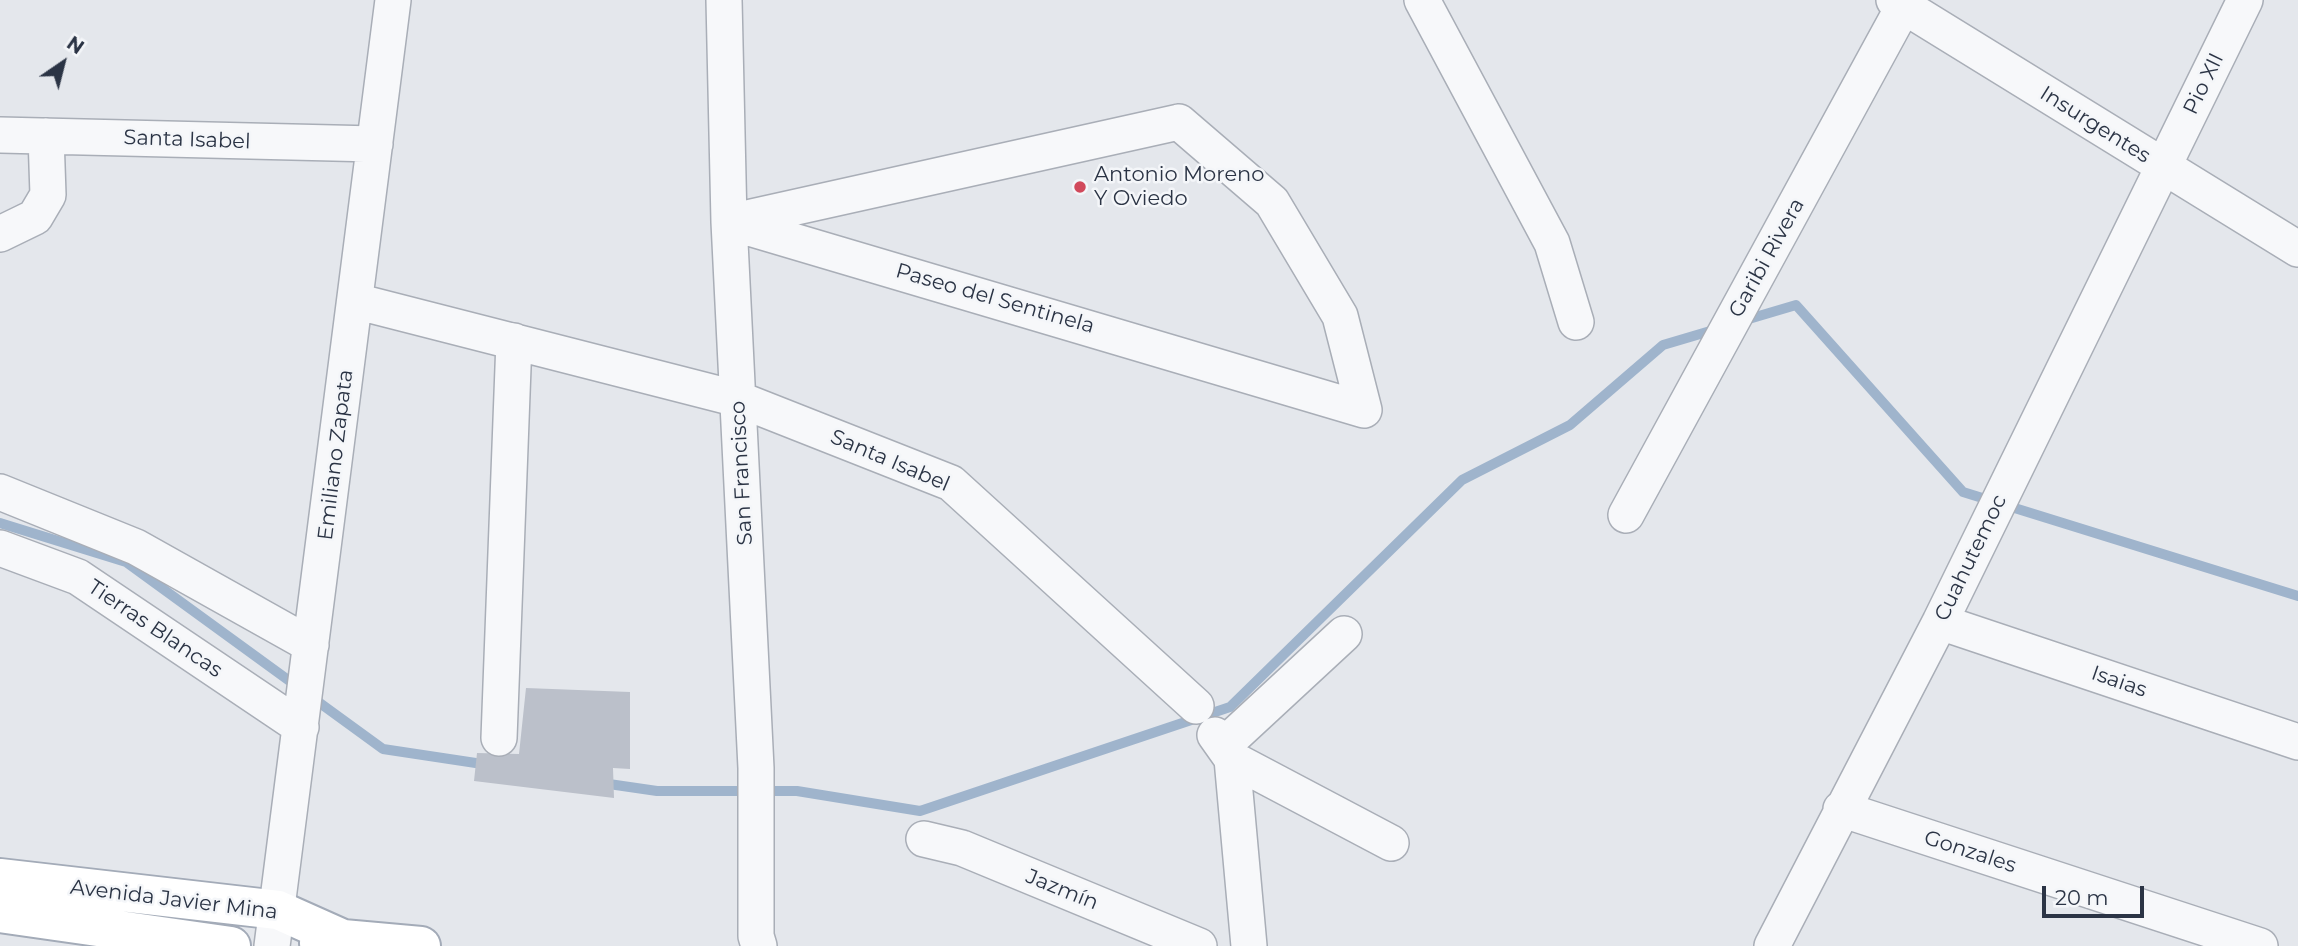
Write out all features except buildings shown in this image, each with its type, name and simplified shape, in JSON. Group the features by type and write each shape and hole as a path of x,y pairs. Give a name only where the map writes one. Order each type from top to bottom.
{"main road":[{"name":"Avenida Javier Mina","path":"0,878 343,939 421,946"},
{"name":"Avenida Javier Mina","path":"0,913 231,946"},
{"name":"Avenida Javier Mina","path":"303,946 343,939"}],"street":[{"name":"Emiliano Zapata","path":"275,928 393,0"},
{"name":"San Francisco","path":"724,0 729,222 755,768 758,946"},
{"path":"1422,0 1552,243 1576,322"},
{"name":"Pio XII","path":"2164,168 2245,0"},
{"name":"Insurgentes","path":"1901,2 2298,249"},
{"name":"Garibi Rivera","path":"1626,515 1901,2"},
{"name":"Paseo del Sentinela","path":"1179,122 1272,202 1340,316 1364,410 996,299 729,222 1179,122"},
{"name":"Santa Isabel","path":"0,135 375,144"},
{"path":"0,234 35,217 48,195 46,136"},
{"name":"Cuahutemoc","path":"1772,946 1940,622 2164,168"},
{"name":"Santa Isabel","path":"355,301 738,399 951,483 1196,706"},
{"path":"499,738 514,341"},
{"path":"0,492 136,547 310,657"},
{"name":"Tierras Blancas","path":"0,548 78,577 301,722"},
{"name":"Isaias","path":"1940,622 2298,742"},
{"path":"1223,747 1344,634"},
{"path":"1223,747 1391,843"},
{"path":"1223,747 1250,946"},
{"name":"Gonzales","path":"1841,809 2260,946"},
{"name":"Jazmín","path":"924,839 961,848 1199,946"}],"waterway":[{"path":"1742,321 1796,305 1963,492 2298,596"},
{"path":"602,783 657,791 797,791 920,811 1230,707 1462,480 1570,425 1663,345 1717,329"},
{"path":"0,523 126,562 383,749 489,765"}],"place":[{"name":"Antonio Moreno Y Oviedo","path":"1080,187"}]}
